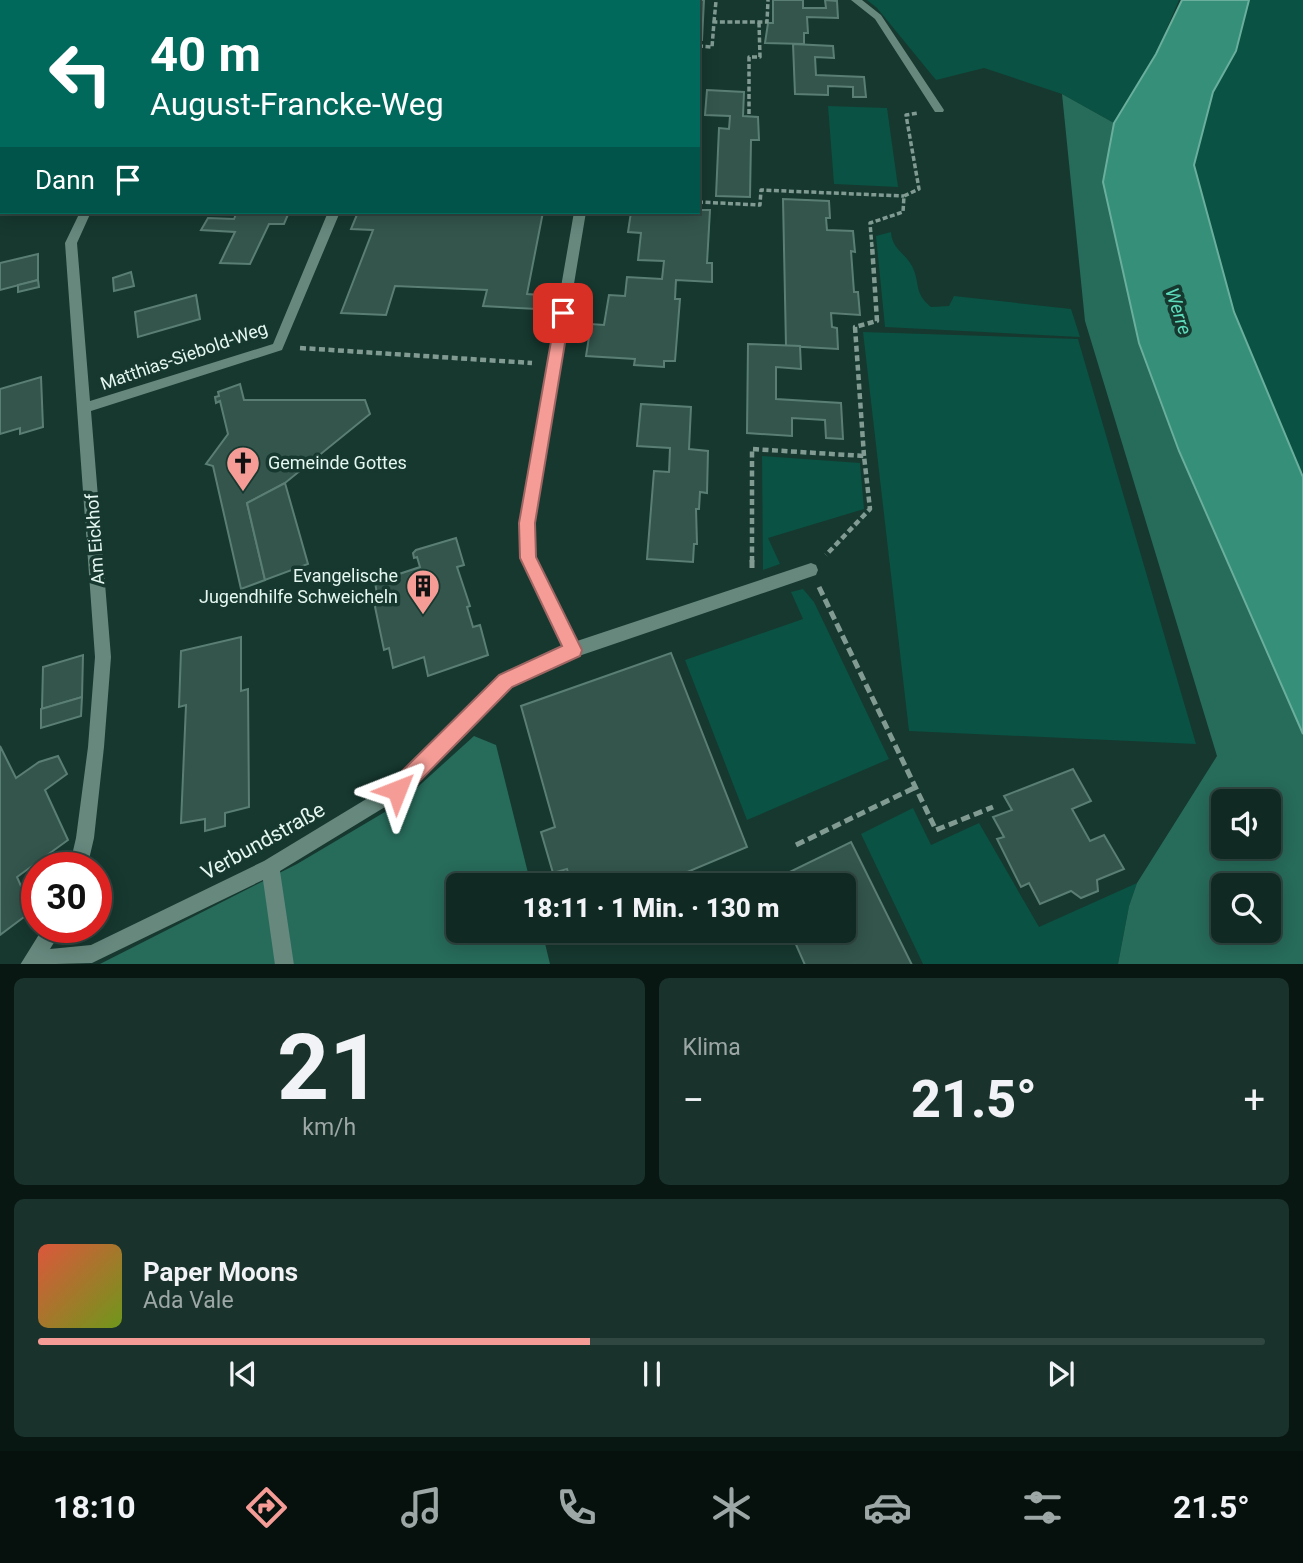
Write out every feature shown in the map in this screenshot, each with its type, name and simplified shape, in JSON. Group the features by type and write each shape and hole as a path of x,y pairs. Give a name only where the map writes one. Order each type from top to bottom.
{"street":[{"path":"856,0 878,17 939,110"},
{"name":"Am Eickhof","path":"82,852 96,747 103,657 71,243 84,214"},
{"name":"Matthias-Siebold-Weg","path":"85,408 278,347 333,214"},
{"path":"573,650 528,558 527,523 580,214"},
{"name":"Verbundstraße","path":"31,963 92,954 270,867 397,790 505,681 573,650 811,570"},
{"path":"270,867 285,964"},
{"path":"31,963 44,943"}],"path":[{"path":"714,22 767,22 768,0"},
{"path":"700,46 712,47 716,1"},
{"path":"748,114 749,58 760,57 759,22"},
{"path":"700,202 760,205 761,190 904,196 919,190 906,115 939,110"},
{"path":"904,196 903,212 870,223 877,321 855,327 870,509 811,570 936,830 993,807"},
{"path":"278,347 554,364"},
{"path":"752,590 752,449 864,456"},
{"path":"796,845 914,788"}],"shaded area":[{"path":"867,0 1179,0 1156,54 1114,123 1062,94 984,68 936,80 877,8"},
{"path":"1249,0 1303,0 1303,477 1234,312 1194,165 1213,92 1236,51"},
{"path":"1062,94 1114,123 1104,182 1139,343 1179,451 1303,734 1303,964 1118,964 1129,906 1137,883 1217,756 1085,321"},
{"path":"828,106 887,108 898,187 834,184"},
{"path":"891,232 896,247 915,272 919,292 931,307 949,306 954,296 1071,309 1080,337 885,327 876,236"},
{"path":"863,332 1078,339 1196,744 909,731"},
{"path":"762,456 860,463 864,509 768,538 780,564 763,570"},
{"path":"803,589 814,602 889,759 747,820 685,660 803,619 791,592"},
{"path":"474,736 496,745 528,873 446,873 446,943 545,943 550,964 100,964 297,864 400,803"},
{"path":"913,808 931,845 979,823 1039,927 1137,883 1129,906 1118,964 923,964 861,834"}],"water":[{"name":"Werre","path":"1182,0 1249,0 1236,51 1213,92 1194,165 1234,312 1303,477 1303,734 1179,451 1139,343 1103,182 1114,123 1156,54"}],"building":[{"path":"700,0 704,0 702,40"},
{"path":"773,0 803,0 803,8 826,8 825,0 837,1 838,18 807,17 808,33 804,33 804,44 765,43 768,23 773,23"},
{"path":"793,44 833,46 834,58 815,57 816,75 864,77 866,97 853,97 853,87 828,86 828,95 795,94"},
{"path":"707,90 744,92 743,116 758,117 759,140 751,140 750,197 716,196 719,128 729,129 730,116 705,115"},
{"path":"783,199 829,201 830,218 826,218 827,230 853,231 855,252 851,251 854,292 858,292 860,315 831,313 832,327 837,328 838,349 786,346"},
{"path":"700,210 710,210 707,263 712,263 712,282 676,280 675,299 680,299 675,361 664,361 664,367 634,365 635,359 586,356 591,324 604,325 609,295 625,296 627,277 662,279 664,261 638,260 641,233 628,232 631,214 700,214"},
{"path":"236,214 288,214 284,224 269,224 250,264 220,263 235,232 201,230 208,218 234,219"},
{"path":"357,214 543,214 527,294 540,295 537,309 483,306 487,290 395,286 386,315 341,313 373,230 351,229"},
{"path":"38,254 38,280 0,290 0,263"},
{"path":"131,272 134,286 114,291 113,278"},
{"path":"38,280 39,287 18,292 18,285"},
{"path":"196,295 200,319 138,337 135,312"},
{"path":"748,344 800,346 801,369 776,367 776,399 841,403 843,439 826,438 825,420 792,418 792,436 747,433"},
{"path":"41,377 43,427 20,434 20,428 0,434 0,389"},
{"name":"Gemeinde Gottes","path":"240,384 244,400 365,400 370,414 285,483 247,503 265,580 241,589 213,466 206,464 228,434 220,401 216,403 215,397 219,396 218,392"},
{"path":"641,404 691,407 689,449 708,451 707,493 700,492 699,509 696,509 697,544 694,544 693,562 647,559 654,471 669,472 670,448 637,446"},
{"path":"285,483 308,564 265,580 247,503"},
{"name":"Evangelische Jugendhilfe Schweicheln","path":"456,538 464,565 457,567 470,606 467,607 473,627 480,625 488,655 428,676 424,657 393,668 389,648 384,650 374,602 378,600 375,582 420,567 417,557 414,558 413,553 416,550"},
{"path":"241,637 241,691 248,689 249,807 225,813 225,826 205,831 205,819 181,823 186,705 179,707 181,651"},
{"path":"671,653 747,847 685,873 568,873 567,869 553,873 541,832 555,827 521,706"},
{"path":"83,655 82,697 42,709 43,667"},
{"path":"82,697 81,716 41,728 41,709"},
{"path":"0,746 16,778 39,762 58,756 67,774 45,790 68,840 51,852 21,852 21,874 17,877 21,886 21,919 0,935"},
{"path":"1073,769 1091,801 1072,809 1090,841 1104,835 1124,869 1097,880 1098,891 1081,898 1071,891 1040,904 1029,883 1021,887 997,839 1004,837 993,817 1012,810 1004,796"},
{"path":"851,842 912,964 805,964 795,943 856,943 856,873 787,873"}],"place":[{"name":"Gemeinde Gottes","path":"243,493"},
{"name":"Evangelische Jugendhilfe Schweicheln","path":"423,616"}],"route":[{"path":"397,790 505,681 573,650 528,558 527,523 563,313"}]}
